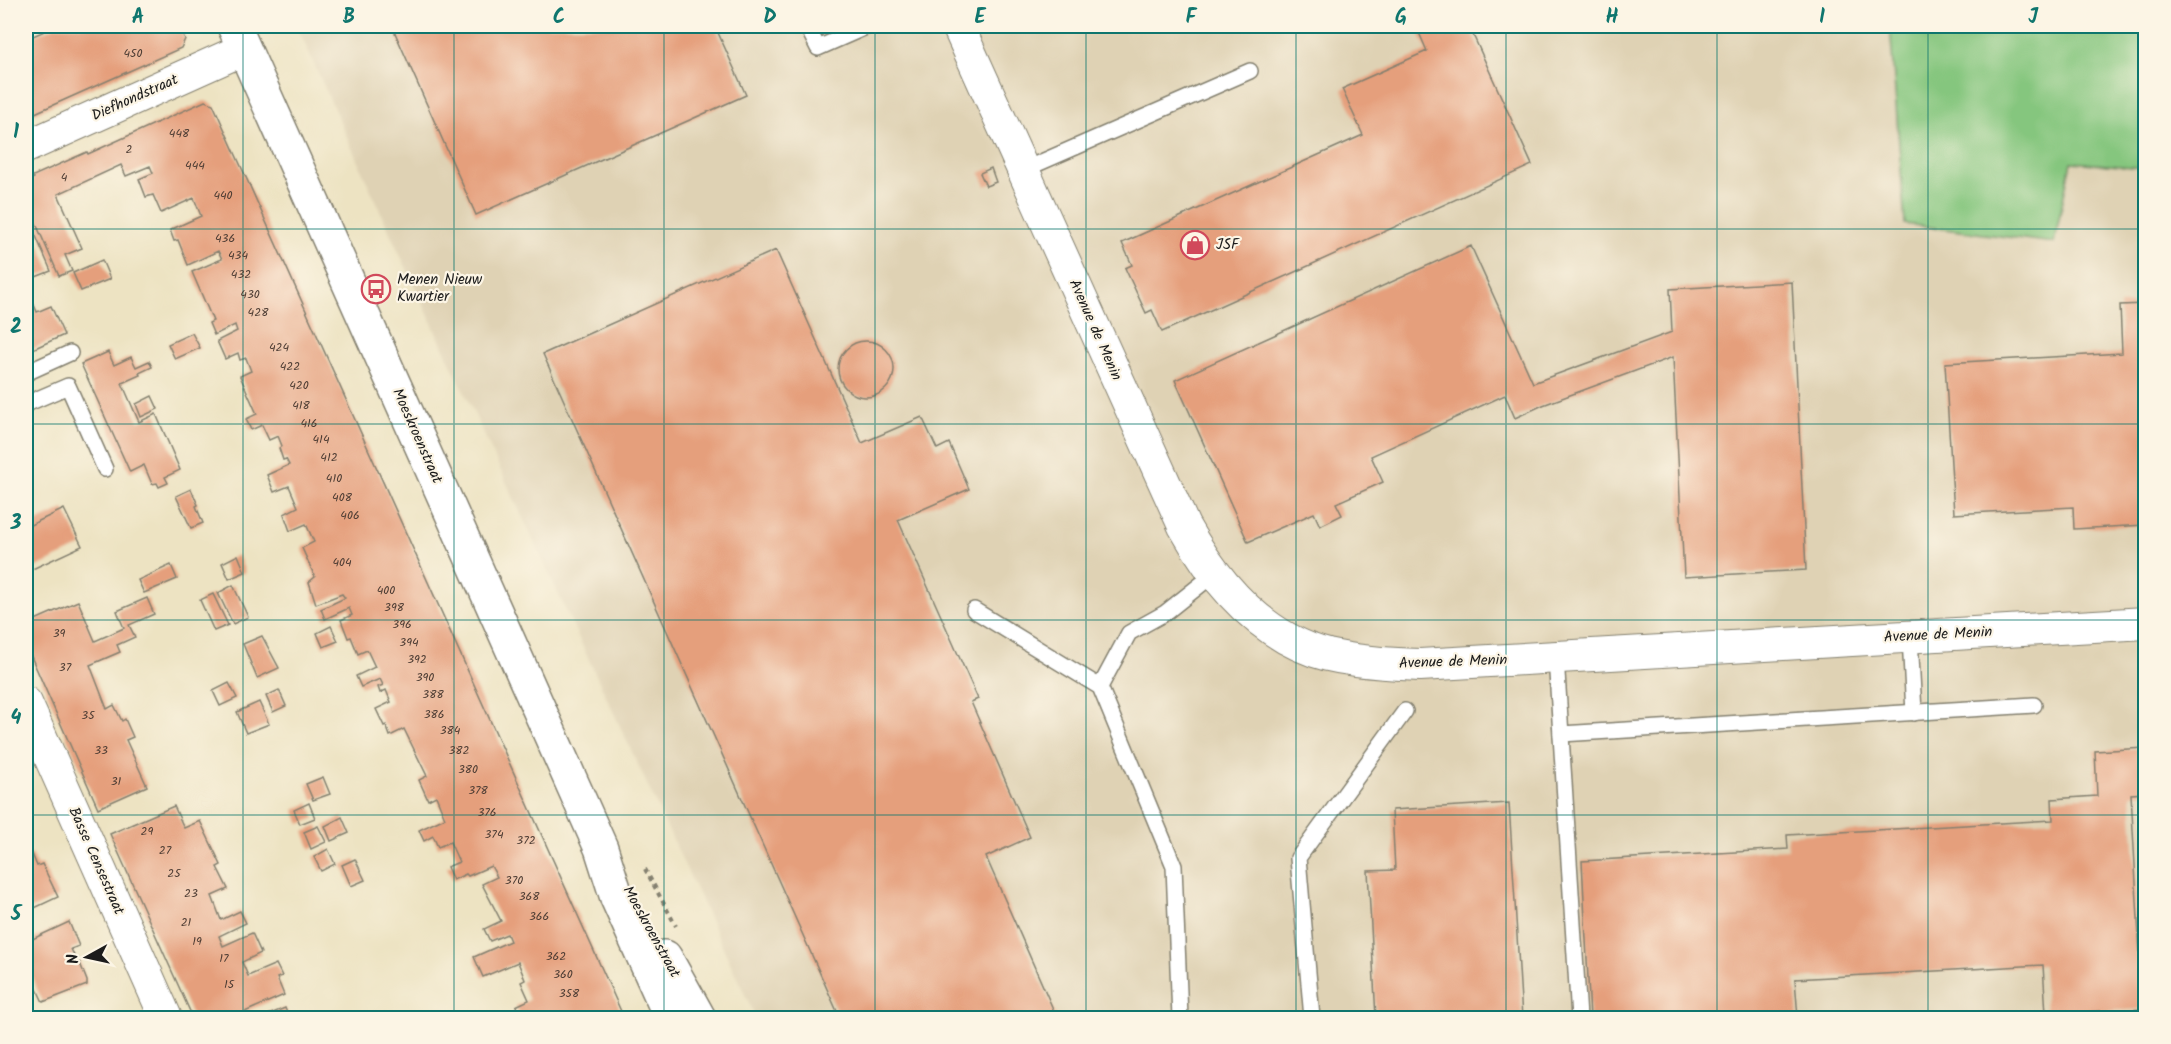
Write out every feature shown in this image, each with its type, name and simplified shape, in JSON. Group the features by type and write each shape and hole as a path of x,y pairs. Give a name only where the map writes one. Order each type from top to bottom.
{"main road":[{"name":"Moeskroenstraat","path":"239,37 601,848 617,898 671,1018"},
{"name":"Moeskroenstraat","path":"601,848 631,892 699,1018"}],"street":[{"name":"Avenue de Menin","path":"958,26 1184,526 1214,574 1234,599 1256,617 1295,641 1326,654 1355,661 1420,665 2145,623"},
{"name":"Diefhondstraat","path":"26,147 239,37"},
{"name":"Basse Censestraat","path":"26,703 166,1018"}],"lane":[{"path":"807,26 818,48 868,26"},
{"path":"1023,170 1250,71"},
{"path":"26,373 70,353"},
{"path":"26,404 68,386 105,469"},
{"path":"1100,687 1129,633 1165,613 1214,574"},
{"path":"974,610 1100,687 1174,866 1180,1018"},
{"path":"1910,637 1914,713"},
{"path":"1556,657 1579,1018"},
{"path":"1561,734 2034,705"},
{"path":"1312,1018 1298,858 1405,711"}],"shaded area":[{"path":"297,26 2145,26 2145,1018 756,1018 391,235"}],"green space":[{"path":"1890,26 2145,26 2145,168 2071,162 2054,243 1905,224"}],"building":[{"path":"56,26 178,26 185,39 181,48 26,117 26,39"},
{"path":"392,26 715,26 746,95 476,215"},
{"path":"1469,26 1532,165 1162,332 1152,310 1146,313 1125,268 1132,265 1122,243 1363,135 1342,89 1427,51 1417,28"},
{"path":"205,101 213,104 624,1018 551,1018 548,1013 536,1018 521,1018 516,1006 529,1000 521,982 525,980 518,962 483,977 474,957 510,941 507,934 490,941 484,929 501,921 482,884 497,877 491,866 453,880 447,867 459,862 450,842 438,847 433,836 424,841 419,830 445,818 436,796 428,800 419,780 427,776 404,729 390,736 386,725 384,726 376,709 391,702 386,690 380,693 378,687 383,685 380,679 361,687 356,676 375,667 367,650 358,654 351,637 348,638 341,620 352,615 349,608 325,619 321,609 345,598 342,594 316,604 309,582 315,577 302,548 314,542 306,524 290,531 284,514 298,507 289,486 274,492 267,475 289,465 286,459 283,460 279,448 282,446 278,436 269,440 262,425 251,430 246,419 257,414 240,376 251,371 246,358 240,360 238,353 225,359 217,341 237,331 235,325 214,335 209,323 213,321 192,272 222,259 218,251 188,265 178,240 174,241 170,230 201,216 194,198 161,213 153,195 146,197 139,179 153,173 150,166 126,176 121,165 58,194 82,248 65,255 72,271 59,276 30,210 26,212 26,182 34,178 33,176 87,152 88,154"},
{"path":"991,168 996,182 986,186 980,173"},
{"path":"26,213 51,271 33,278 26,265"},
{"path":"1471,246 1533,383 1672,332 1670,289 1792,282 1806,570 1684,577 1673,357 1543,405 1515,418 1505,395 1371,456 1383,482 1336,503 1342,515 1320,526 1314,513 1248,542 1175,380"},
{"path":"776,250 862,443 922,417 937,449 949,443 969,489 898,520 978,699 971,702 1030,837 986,857 1057,1018 840,1018 543,354"},
{"path":"102,260 110,279 81,291 73,273"},
{"path":"28,291 37,312 51,306 64,335 26,352 26,293"},
{"path":"2145,304 2145,525 2074,529 2073,507 1954,514 1945,363 2122,353 2120,305"},
{"path":"192,333 200,348 175,359 168,344"},
{"path":"861,341 871,341 886,349 892,358 894,369 892,380 886,389 871,397 861,397 850,392 843,385 838,374 838,364 843,353 850,346"},
{"path":"108,352 114,365 131,357 136,367 149,361 152,367 122,383 139,422 156,414 180,470 165,477 168,483 159,487 157,483 152,484 144,465 130,472 81,364"},
{"path":"152,396 158,409 141,417 136,404"},
{"path":"191,489 203,523 191,528 176,496"},
{"path":"64,509 82,546 26,572 26,527"},
{"path":"238,555 245,572 229,579 222,563"},
{"path":"171,565 177,579 144,593 138,580"},
{"path":"233,585 248,617 233,624 218,593"},
{"path":"213,594 228,625 214,631 200,600"},
{"path":"147,598 154,614 129,625 135,637 117,645 120,652 90,665 107,709 114,705 122,721 125,719 133,737 126,740 147,786 98,808 26,645 26,624 78,601 95,641 124,628 117,611"},
{"path":"331,626 338,641 323,647 317,633"},
{"path":"262,636 279,668 257,678 243,644"},
{"path":"229,683 237,698 220,706 213,691"},
{"path":"279,690 286,706 273,712 266,696"},
{"path":"259,702 269,724 246,733 237,712"},
{"path":"2145,748 2145,793 2131,794 2143,1009 2046,1014 2043,965 1795,979 1798,1018 1590,1018 1582,861 1788,849 1787,835 2053,820 2052,799 2097,796 2095,751"},
{"path":"323,777 330,794 313,800 306,784"},
{"path":"309,803 315,818 300,824 294,810"},
{"path":"1509,803 1522,1018 1376,1018 1368,871 1395,870 1392,810"},
{"path":"174,806 184,828 200,821 221,865 217,867 228,889 212,896 221,920 240,911 246,923 219,936 223,946 252,933 261,953 242,962 248,976 276,964 282,976 277,978 284,995 231,1018 193,1018 110,834"},
{"path":"342,817 349,833 331,841 325,826"},
{"path":"318,826 326,842 311,849 304,832"},
{"path":"328,849 335,864 321,871 314,857"},
{"path":"32,854 37,866 42,864 58,897 26,912 26,857"},
{"path":"355,859 365,880 351,886 342,865"},
{"path":"69,922 79,946 71,949 76,960 78,958 87,985 43,1002 31,976 26,979 26,942"},
{"path":"285,1008 289,1018 261,1018"}],"place":[{"name":"JSF","path":"1195,245"},
{"name":"Menen Nieuw Kwartier","path":"376,289"}]}
